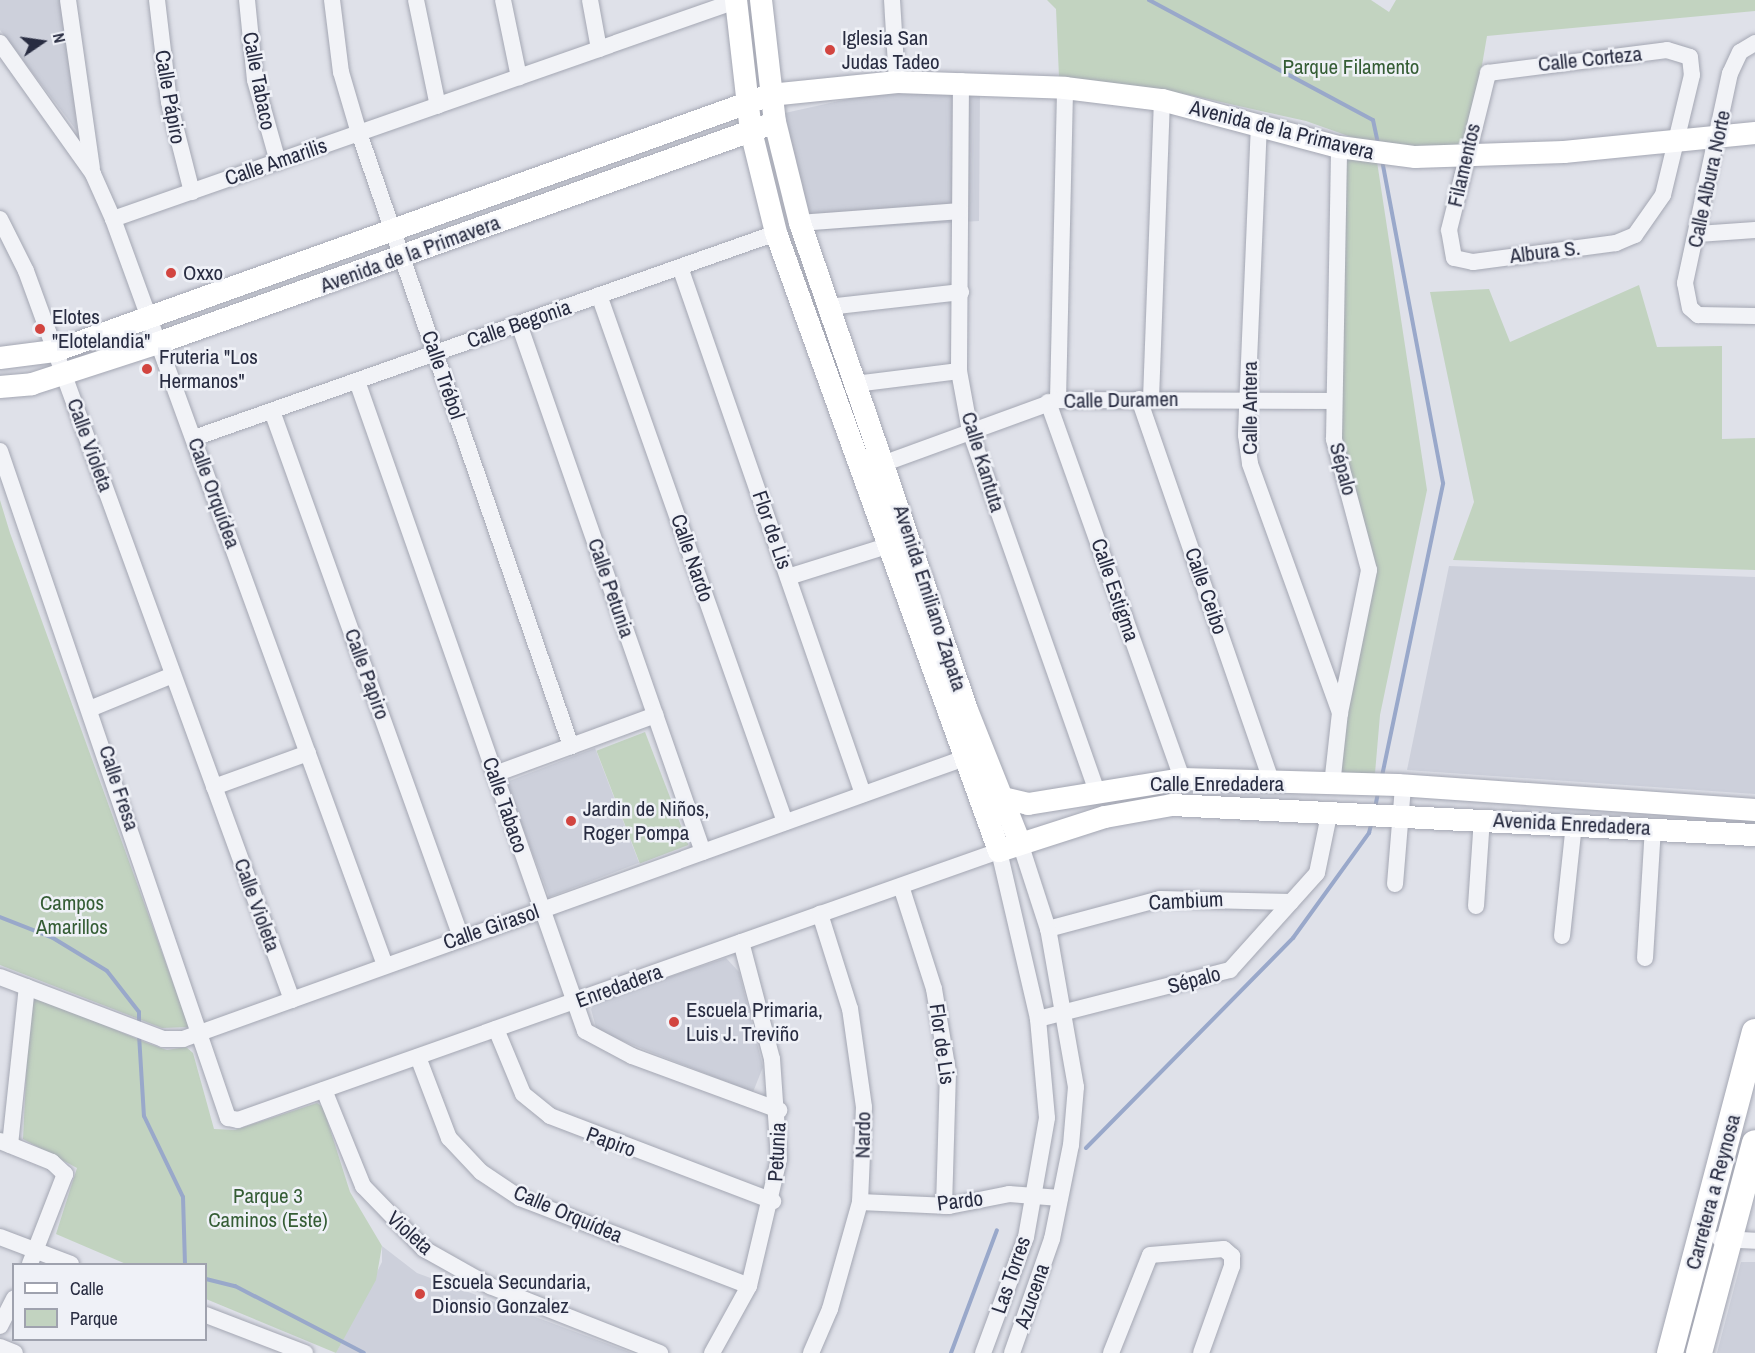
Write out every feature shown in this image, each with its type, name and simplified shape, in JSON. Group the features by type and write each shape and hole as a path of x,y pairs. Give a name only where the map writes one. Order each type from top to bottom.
{"main road":[{"name":"Carretera a Reynosa","path":"1670,1353 1755,1032"},
{"name":"Carretera a Reynosa","path":"1699,1353 1755,1143"}],"street":[{"path":"68,0 93,174"},
{"name":"Calle Pápiro","path":"157,0 169,102 192,192"},
{"name":"Calle Tabaco","path":"247,0 255,80 278,162"},
{"name":"Calle Trébol","path":"332,0 341,72 359,133 571,746"},
{"path":"416,0 438,106"},
{"path":"503,0 519,77"},
{"path":"590,0 599,49"},
{"name":"Avenida Emiliano Zapata","path":"761,0 770,95 800,223 885,464 973,755 999,851 1038,1019 1047,1118 1036,1195"},
{"path":"892,0 897,82"},
{"name":"Calle Amarilis","path":"113,219 736,1"},
{"name":"Avenida Emiliano Zapata","path":"736,1 751,131 776,233 887,546 973,755 1003,798 1048,929 1067,1012 1076,1087 1060,1198"},
{"name":"Calle Orquídea","path":"0,43 93,174 113,219 161,342 384,965"},
{"name":"Calle Albura Norte","path":"1755,43 1740,52 1730,73 1698,234 1685,284 1689,308 1709,318 1755,316"},
{"name":"Calle Corteza","path":"1488,73 1667,50 1690,57 1692,75 1683,141"},
{"name":"Filamentos","path":"1454,258 1447,241 1488,73"},
{"name":"Avenida de la Primavera","path":"0,358 56,351 747,100 770,95 810,94 897,82 961,81 1065,88 1162,100 1259,123 1339,147 1376,155 1415,157 1467,158 1755,133"},
{"name":"Calle Kantuta","path":"961,81 959,371 970,431 1097,791"},
{"name":"Calle Estigma","path":"1065,88 1053,401 1182,779"},
{"name":"Avenida de la Primavera","path":"0,387 64,375 161,342 751,131 775,122 810,94"},
{"name":"Calle Ceibo","path":"1162,100 1145,399 1272,784"},
{"name":"Calle Antera","path":"1259,123 1246,435 1253,474 1340,713"},
{"name":"Albura S.","path":"1454,258 1473,262 1616,243 1635,235 1663,195 1683,141"},
{"name":"Sépalo","path":"1339,147 1332,401 1334,438 1369,570 1340,713 1343,785"},
{"path":"800,223 960,211"},
{"name":"Calle Violeta","path":"0,219 56,351 292,1000"},
{"path":"1698,234 1755,230"},
{"name":"Calle Begonia","path":"194,438 776,233"},
{"name":"Flor de Lis","path":"680,267 863,794"},
{"path":"828,307 961,292"},
{"name":"Calle Nardo","path":"599,295 785,822"},
{"name":"Calle Petunia","path":"519,324 703,852"},
{"path":"855,384 959,371"},
{"name":"Calle Tabaco","path":"357,381 585,1030 598,1042 779,1110"},
{"name":"Calle Duramen","path":"885,464 1053,401 1248,399 1332,401"},
{"name":"Calle Papiro","path":"272,411 461,937"},
{"name":"Calle Fresa","path":"0,451 92,708 228,1118 238,1120"},
{"path":"788,577 887,546"},
{"path":"92,708 173,675"},
{"path":"495,774 655,715"},
{"path":"214,788 308,753"},
{"name":"Calle Girasol","path":"0,977 163,1039 200,1034 461,937 973,755"},
{"name":"Calle Enredadera","path":"1003,798 1028,804 1182,779 1272,784 1401,786"},
{"path":"1342,810 1343,785"},
{"path":"1395,884 1393,812 1401,786"},
{"name":"Avenida Enredadera","path":"1401,786 1755,810"},
{"name":"Calle Enredadera","path":"999,851 1105,818 1172,805 1393,812"},
{"name":"Sépalo","path":"1038,1019 1219,976 1291,902 1322,864 1342,810"},
{"name":"Avenida Enredadera","path":"1393,812 1755,835"},
{"path":"1476,906 1482,819"},
{"path":"1562,936 1574,825"},
{"path":"1645,958 1653,828"},
{"name":"Enredadera","path":"238,1120 999,851"},
{"name":"Flor de Lis","path":"901,886 934,989 948,1072 944,1206"},
{"name":"Cambium","path":"1048,929 1160,899 1291,902"},
{"name":"Nardo","path":"812,1353 830,1309 860,1202 862,1071 850,1009 820,914"},
{"name":"Petunia","path":"712,1353 749,1286 773,1201 779,1110 764,1022 741,942"},
{"path":"27,987 5,1143 51,1162 65,1174 33,1258"},
{"name":"Papiro","path":"496,1029 523,1094 550,1116 773,1201"},
{"name":"Calle Orquídea","path":"418,1057 449,1138 481,1172 520,1198 749,1286"},
{"name":"Violeta","path":"324,1090 363,1186 424,1249 490,1286 660,1353"},
{"name":"Pardo","path":"860,1202 944,1206 1036,1195 1060,1198"},
{"name":"Las Torres","path":"984,1353 1036,1195"},
{"name":"Las Torres","path":"1052,1239 1060,1198"},
{"path":"1702,1236 1755,1241"},
{"path":"0,1237 33,1258 65,1263"},
{"name":"Azucena","path":"1012,1353 1052,1239"},
{"path":"1111,1353 1145,1264 1162,1251 1215,1248 1232,1256 1201,1353"},
{"path":"0,1326 12,1302"},
{"path":"207,1315 305,1353"},
{"path":"993,1326 1018,1335"},
{"path":"0,1347 15,1353"}],"shaded area":[{"path":"0,0 65,0 77,131 0,30"},
{"path":"980,87 979,221 811,231 785,113 893,89"},
{"path":"1449,566 1755,577 1755,794 1407,770"},
{"name":"Jardin de Niños, Roger Pompa","path":"595,748 639,863 549,897 505,782"},
{"name":"Escuela Primaria, Luis J. Treviño","path":"726,958 739,972 763,1067 753,1092 597,1031 591,1009 597,1001"},
{"name":"Escuela Secundaria, Dionsio Gonzalez","path":"382,1246 417,1273 632,1353 336,1353 382,1262"},
{"path":"1741,1262 1755,1262 1755,1353 1717,1353"}],"green space":[{"name":"Parque Filamento","path":"1047,0 1371,0 1389,12 1396,0 1755,0 1755,11 1487,36 1468,147 1385,149 1306,121 1190,95 1059,77 1056,9"},
{"path":"1339,147 1376,155 1427,490 1380,715 1374,785 1332,785 1368,584 1334,439"},
{"path":"1639,285 1657,347 1722,346 1722,439 1755,438 1755,570 1453,560 1474,502 1430,292 1489,289 1510,342"},
{"name":"Campos Amarillos","path":"0,500 189,1027 162,1028 0,965"},
{"path":"645,732 688,845 640,864 596,751"},
{"name":"Parque 3 Caminos (Este)","path":"30,994 167,1050 186,1047 193,1053 214,1129 235,1130 317,1103 323,1107 350,1192 382,1246 376,1280 336,1353 207,1299 207,1263 124,1263 56,1234 77,1168 23,1139"}],"waterway":[{"path":"1149,0 1373,120 1378,144"},
{"path":"1382,160 1443,483 1382,776"},
{"path":"1375,808 1378,792"},
{"path":"1086,1148 1293,938 1369,833 1372,821"},
{"path":"0,917 53,938 107,971 139,1012 139,1025"},
{"path":"139,1035 144,1116 183,1197 185,1263"},
{"path":"951,1353 997,1230"},
{"path":"207,1279 235,1286 364,1353"}],"place":[{"name":"Iglesia San Judas Tadeo","path":"830,50"},
{"name":"Oxxo","path":"171,273"},
{"name":"Elotes \"Elotelandia\"","path":"40,329"},
{"name":"Fruteria \"Los Hermanos\"","path":"147,369"},
{"name":"Jardin de Niños, Roger Pompa","path":"571,821"},
{"name":"Escuela Primaria, Luis J. Treviño","path":"674,1022"},
{"name":"Escuela Secundaria, Dionsio Gonzalez","path":"420,1294"}]}
